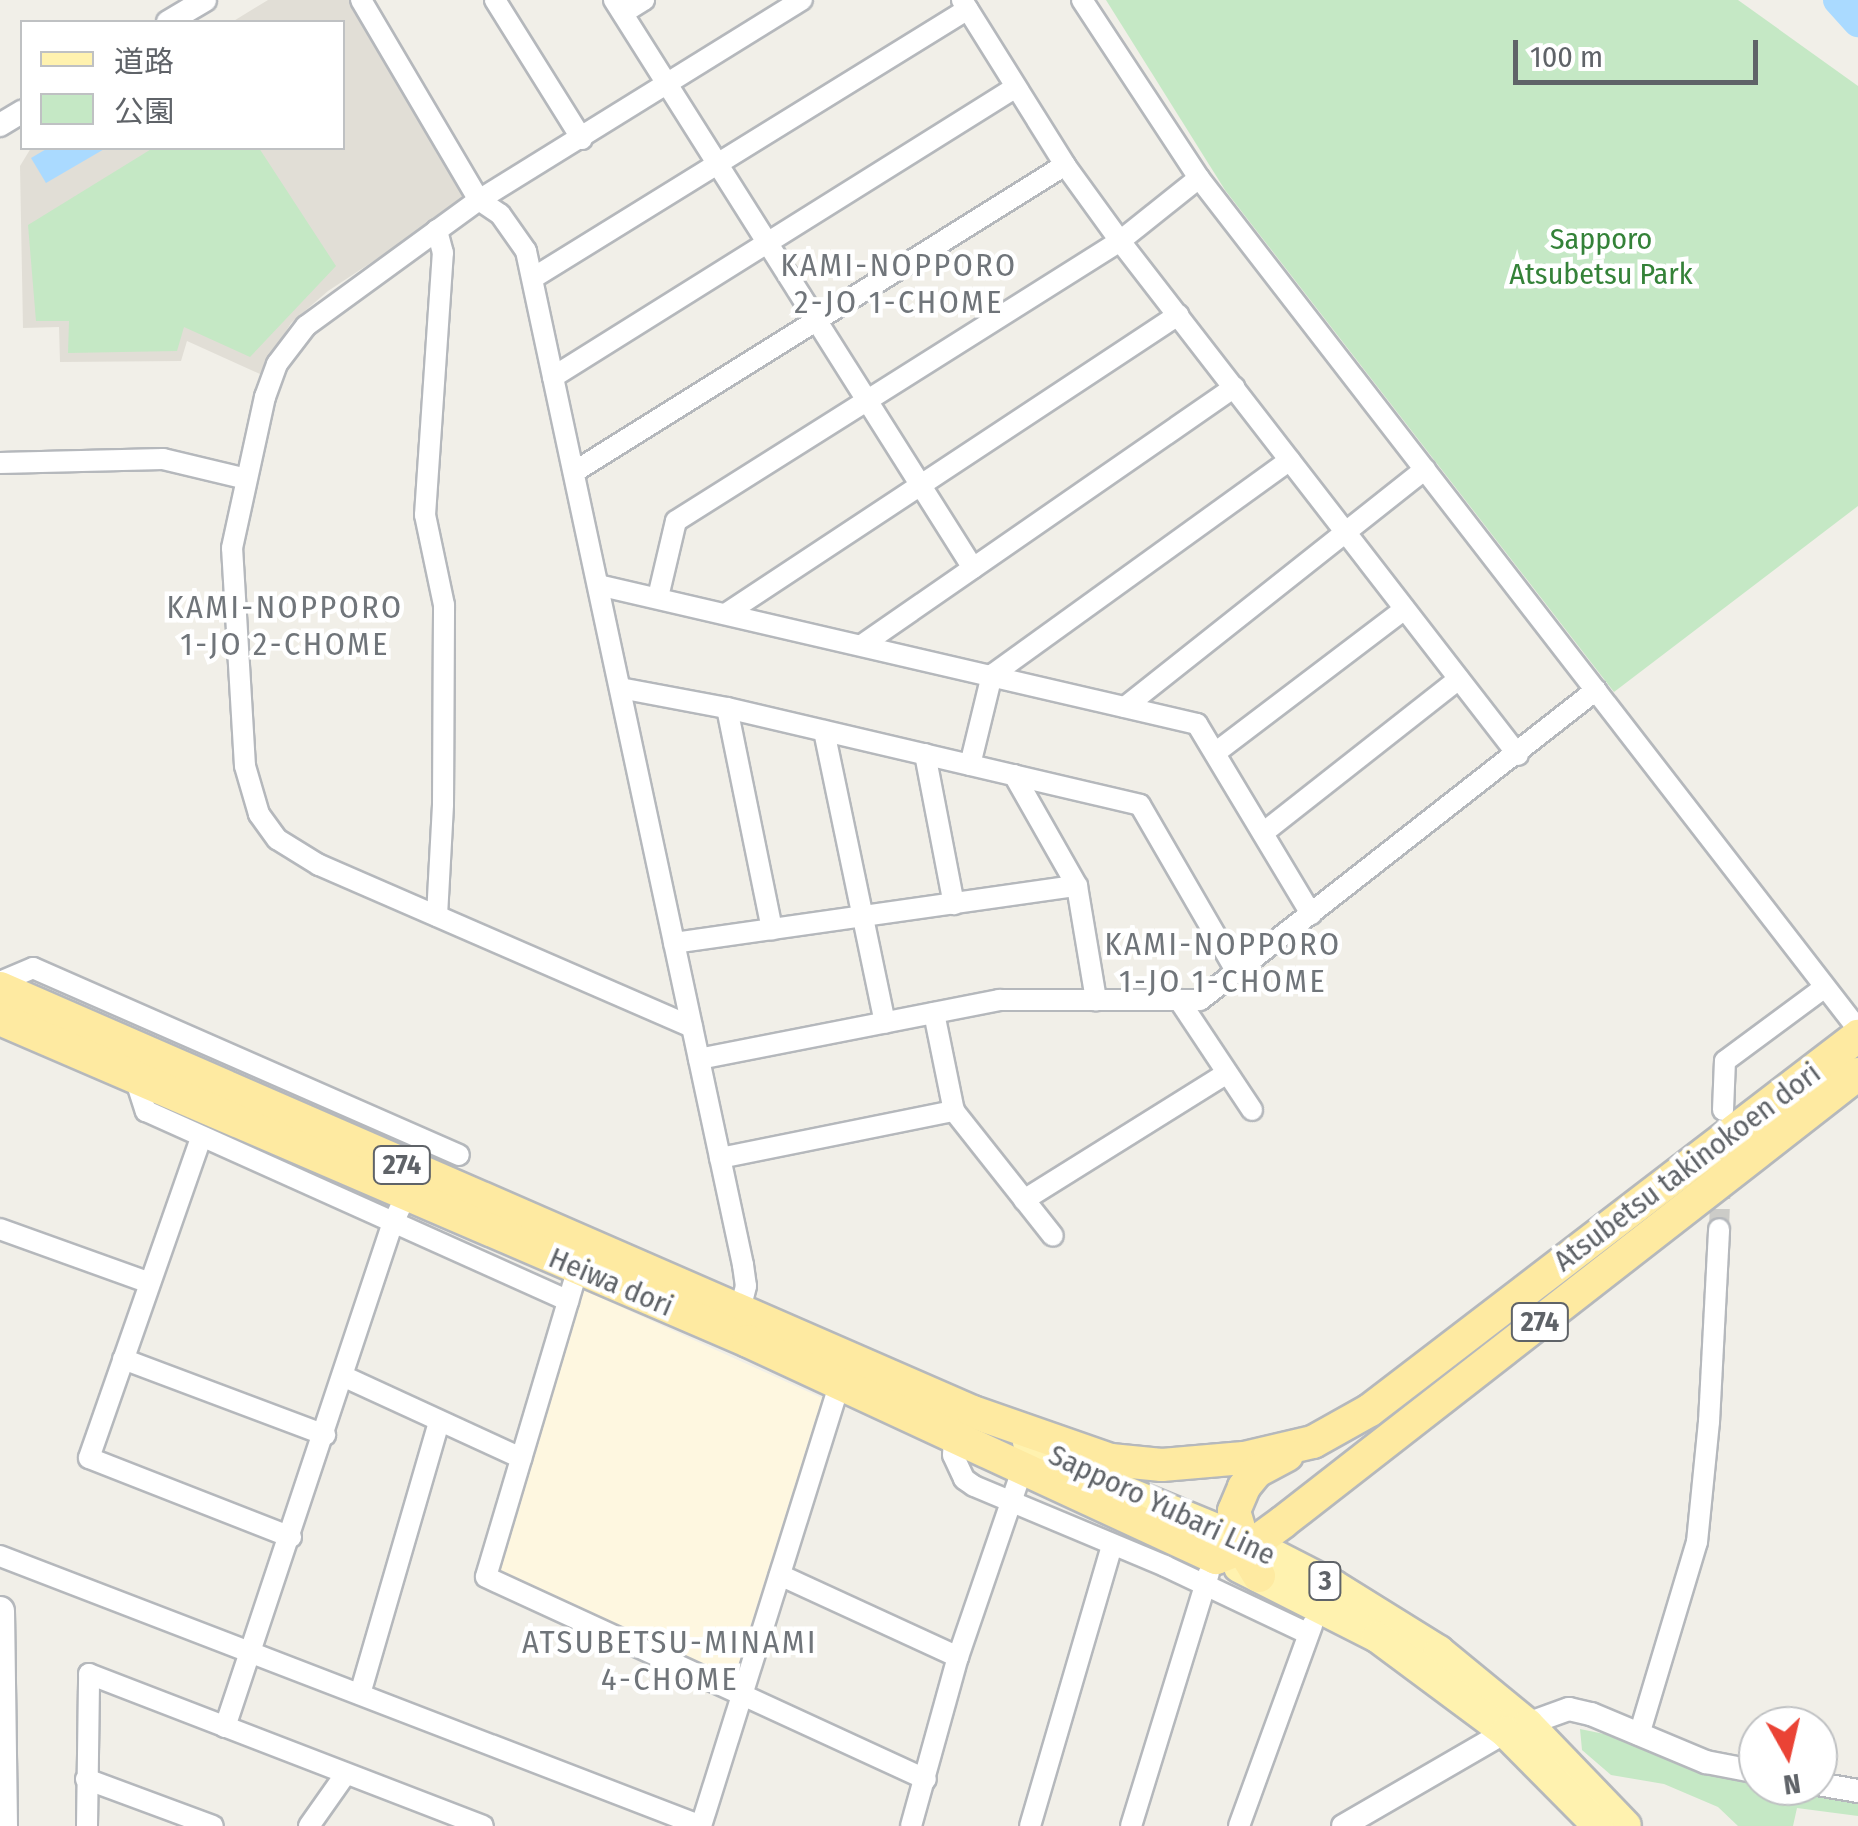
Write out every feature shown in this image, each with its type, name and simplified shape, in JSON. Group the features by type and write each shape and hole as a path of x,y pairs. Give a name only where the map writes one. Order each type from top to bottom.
{"highway":[{"name":"Heiwa dori","path":"0,985 405,1197 736,1321 963,1418 1022,1467 1236,1559"},
{"name":"Heiwa dori","path":"0,1019 405,1197 578,1268 736,1321"},
{"name":"Atsubetsu takinokoen dori","path":"963,1418 1134,1464 1201,1464 1313,1442 1370,1410 1858,1033"},
{"name":"Atsubetsu takinokoen dori","path":"1236,1559 1858,1074"},
{"name":"274","path":"1236,1559 1234,1511 1244,1487 1257,1471 1313,1442"}],"main road":[{"name":"Sapporo Yubari Line","path":"963,1418 1119,1489 1377,1637 1517,1728 1598,1826"},
{"name":"Sapporo Yubari Line","path":"1236,1559 1440,1651 1517,1728 1626,1826"},
{"path":"0,1611 3,1826"}],"street":[{"path":"171,20 205,0"},
{"path":"361,0 479,200 512,227 526,251 744,1272 736,1321"},
{"path":"495,0 582,139"},
{"path":"644,0 618,7 973,568"},
{"path":"692,1027 296,853 277,840 259,814 245,766 232,548 266,397 291,341 479,200 802,0"},
{"path":"1082,0 1199,178 1858,1033"},
{"path":"532,278 965,4 1065,165 1120,241 1518,755"},
{"path":"553,378 1016,87"},
{"path":"574,472 1065,165"},
{"path":"658,597 676,521 1120,241 1199,178"},
{"path":"436,916 443,804 444,604 424,515 442,254 437,230"},
{"path":"727,613 1178,315"},
{"path":"862,645 1234,387"},
{"path":"0,463 163,459 246,479"},
{"path":"970,765 992,676 1290,460"},
{"path":"1124,707 1425,468"},
{"path":"598,585 1197,724 1311,914"},
{"path":"1214,753 1405,609"},
{"path":"1262,833 1460,679"},
{"path":"620,688 727,708 1140,804 1237,972"},
{"path":"699,1060 999,1000 1200,1000 1518,755 1596,690"},
{"path":"727,708 772,929"},
{"path":"824,731 885,1023"},
{"path":"925,754 954,904"},
{"path":"1014,775 1077,886 1096,1000"},
{"path":"674,942 1077,886"},
{"path":"0,985 33,968 459,1155"},
{"path":"1722,1110 1725,1061 1824,987"},
{"path":"1179,1000 1252,1110"},
{"path":"934,1013 954,1110 1052,1236"},
{"path":"1024,1200 1227,1073"},
{"path":"134,1078 146,1111 202,1138 405,1197 568,1302"},
{"path":"720,1158 954,1110"},
{"path":"202,1138 89,1458 291,1537"},
{"path":"225,1728 405,1197"},
{"path":"0,1229 150,1283"},
{"path":"1640,1735 1697,1542 1710,1422 1719,1229"},
{"path":"578,1268 486,1578 926,1778"},
{"path":"123,1359 325,1435"},
{"path":"0,1556 701,1826 844,1369"},
{"path":"345,1377 521,1458"},
{"path":"963,1418 953,1455 964,1479 1112,1545 1236,1559 1307,1633"},
{"path":"360,1694 440,1422"},
{"path":"911,1826 958,1656 1022,1467"},
{"path":"1030,1826 1112,1545"},
{"path":"1132,1826 1236,1559"},
{"path":"780,1575 958,1656"},
{"path":"1238,1826 1307,1633 1324,1606"},
{"path":"87,1826 88,1674 345,1774 442,1819 482,1826"},
{"path":"1343,1826 1517,1728 1569,1709 1706,1762 1738,1768"},
{"path":"309,1826 345,1774"},
{"path":"86,1780 213,1826"}],"shaded area":[{"path":"268,0 355,0 468,199 328,291 291,323 260,374 187,341 181,361 60,362 59,327 23,328 20,166 30,150 345,150 345,20 235,20"},
{"path":"581,1289 822,1398 734,1678 728,1680 501,1579 497,1569"}],"green space":[{"name":"Sapporo Atsubetsu Park","path":"1106,0 1738,0 1858,86 1858,506 1614,692 1225,190"},
{"path":"150,150 260,150 336,266 250,357 184,327 177,351 68,353 69,321 36,321 28,225"},
{"path":"1580,1729 1614,1736 1684,1766 1738,1781 1738,1806 1838,1806 1838,1799 1858,1802 1858,1816 1797,1808 1793,1826 1738,1826 1718,1807 1664,1784 1611,1775 1582,1750"}],"water":[{"path":"45,150 103,150 46,183 31,158"}],"waterway":[{"path":"1838,0 1858,22"}],"tunnel":[{"path":"1719,1229 1721,1177"}],"district":[{"name":"KAMI-NOPPORO 2-JO 1-CHOME","path":"899,284"},
{"name":"KAMI-NOPPORO 1-JO 2-CHOME","path":"285,626"},
{"name":"KAMI-NOPPORO 1-JO 1-CHOME","path":"1223,964"},
{"name":"ATSUBETSU-MINAMI 4-CHOME","path":"670,1662"}]}
